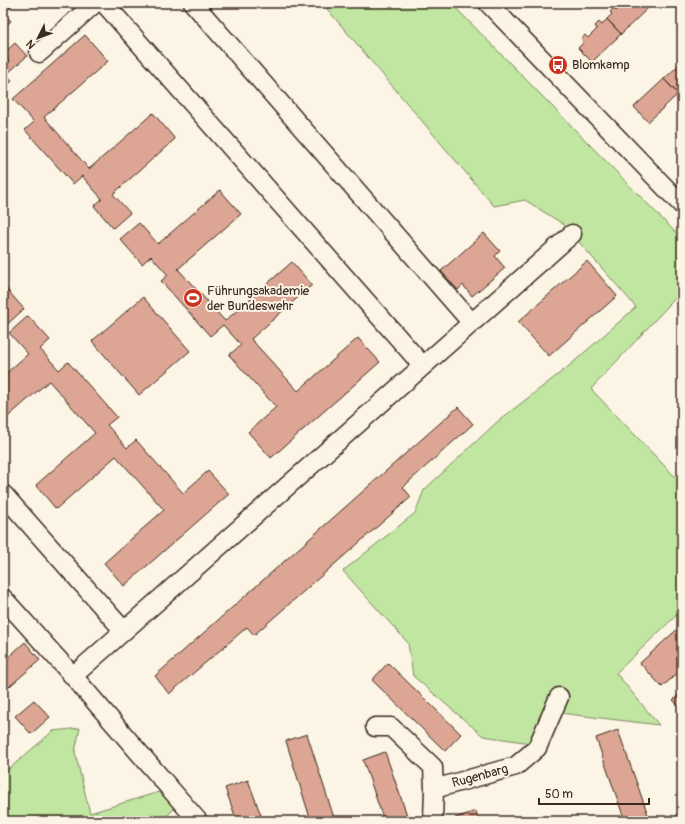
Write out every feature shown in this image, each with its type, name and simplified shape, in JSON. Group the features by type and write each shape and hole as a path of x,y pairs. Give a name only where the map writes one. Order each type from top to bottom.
{"street":[{"path":"39,53 95,3"},
{"path":"104,3 423,366"},
{"path":"193,3 472,323"},
{"path":"488,3 682,205"},
{"path":"73,676 572,234"},
{"path":"3,494 124,632"},
{"path":"3,598 73,676 198,821"},
{"name":"Rugenbarg","path":"434,789 516,766 537,748 559,697"},
{"name":"Rugenbarg","path":"375,727 391,727 433,767 433,821"}],"green space":[{"path":"322,3 451,3 682,239 682,291 591,389 682,484 682,610 616,673 659,725 543,711 531,743 483,736 413,676 408,643 343,571 415,513 424,490 497,422 569,366 636,307 563,224 525,200 494,206"},
{"path":"80,728 75,752 90,813 162,791 176,807 162,821 3,821 3,774 53,731"}],"building":[{"path":"3,3 15,3 4,13 11,21 3,28"},
{"path":"624,3 647,3 650,6 621,34 607,19 612,14 610,12 614,8 616,11"},
{"path":"607,19 621,34 592,62 578,48 584,42 581,39 585,35 588,38 597,29 595,26 599,22 602,25"},
{"path":"85,35 108,61 44,117 89,169 153,113 175,139 113,194 130,213 113,228 94,206 102,199 82,176 73,184 25,130 34,122 13,99"},
{"path":"15,43 27,56 7,74 12,81 3,89 3,68 10,62 3,54"},
{"path":"682,62 682,90 678,94 664,79"},
{"path":"664,79 678,94 648,122 634,107"},
{"path":"220,190 241,214 178,269 225,321 292,262 312,285 251,339 298,391 358,338 380,362 271,458 248,432 276,407 229,355 241,345 223,325 210,336 161,281 168,275 151,256 142,264 120,239 139,223 158,244"},
{"path":"484,233 500,251 495,256 505,268 472,296 463,285 458,290 441,271"},
{"path":"587,261 617,296 549,356 518,322"},
{"path":"3,285 24,309 3,328"},
{"path":"143,297 190,351 139,395 92,341"},
{"path":"28,316 50,340 40,349 59,370 68,362 117,417 107,425 127,448 136,440 183,493 208,471 229,494 124,586 104,563 164,510 116,456 56,509 36,485 95,433 49,381 3,421 3,376 28,354 9,333"},
{"path":"458,407 473,424 403,487 411,497 254,635 247,627 169,694 155,676"},
{"path":"682,625 682,669 662,687 640,663"},
{"path":"25,642 40,660 3,692 3,662"},
{"path":"388,663 461,734 445,751 372,680"},
{"path":"682,692 682,710 673,700"},
{"path":"34,700 50,717 31,734 15,716"},
{"path":"618,730 648,815 632,821 625,821 596,738"},
{"path":"307,734 335,821 311,821 286,741"},
{"path":"385,752 409,821 384,821 363,760"},
{"path":"248,780 263,821 237,821 225,788"},
{"path":"476,811 479,821 456,821 455,818"}],"place":[{"name":"Blomkamp","path":"558,65"},
{"name":"Führungsakademie der Bundeswehr","path":"193,298"}]}
